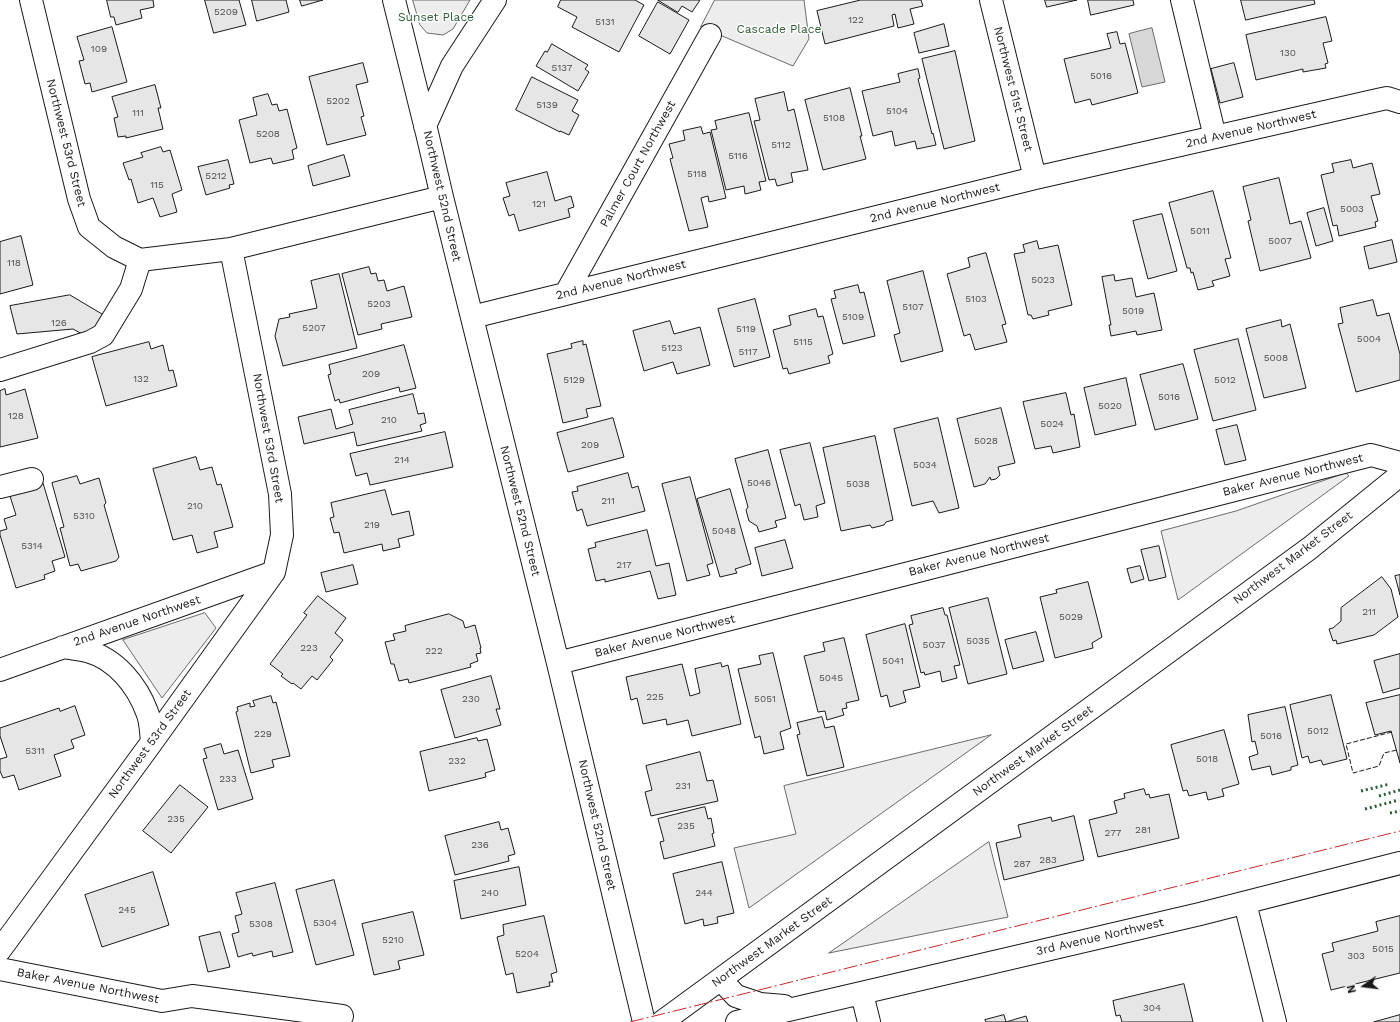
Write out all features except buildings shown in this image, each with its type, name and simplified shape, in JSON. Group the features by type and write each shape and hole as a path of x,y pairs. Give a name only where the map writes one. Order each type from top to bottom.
{"street":[{"name":"Northwest 53rd Street","path":"31,0 79,199 89,227 114,247 140,260"},
{"name":"Northwest 52nd Street","path":"394,0 558,663 644,1022"},
{"path":"425,126 452,66 495,0"},
{"name":"Northwest 51st Street","path":"991,0 1035,178"},
{"path":"1182,0 1215,137"},
{"name":"Palmer Court Northwest","path":"566,293 710,35"},
{"name":"2nd Avenue Northwest","path":"472,317 1035,178 1382,99 1387,98 1400,102"},
{"path":"0,370 90,342 103,335 131,289 140,260 231,250 442,198"},
{"name":"Northwest 53rd Street","path":"0,950 274,572 282,535 280,494 231,250"},
{"name":"Baker Avenue Northwest","path":"558,663 1371,455 1400,463"},
{"name":"Northwest Market Street","path":"662,1022 1310,548 1400,475"},
{"path":"0,487 32,479"},
{"name":"2nd Avenue Northwest","path":"0,670 274,572"},
{"path":"63,647 87,651 106,659 124,674 138,693 148,713 152,742"},
{"name":"3rd Avenue Northwest","path":"737,1022 862,994 1245,903 1400,864"},
{"path":"1245,903 1275,1022"},
{"name":"Baker Avenue Northwest","path":"0,969 162,1001 192,996 342,1016"},
{"name":"3rd Avenue Northwest","path":"721,980 736,996 760,1004 799,1008"},
{"path":"862,994 869,1022"}],"shaded area":[{"name":"Sunset Place","path":"413,0 470,0 453,29 443,35 427,33 420,25"},
{"name":"Cascade Place","path":"715,0 804,0 809,39 793,66 701,27"},
{"path":"1152,28 1165,82 1142,87 1129,34"},
{"path":"1346,473 1349,476 1178,600 1161,531 1236,511"},
{"path":"205,613 216,628 162,698 123,640"},
{"path":"991,735 749,908 734,848 796,834 784,786"},
{"path":"989,842 1008,917 829,953"}],"hedge":[{"path":"1361,791 1390,784"},
{"path":"1379,796 1400,790"},
{"path":"1365,809 1399,800"},
{"path":"1390,813 1400,811"}],"fence":[{"path":"1392,732 1346,744 1353,773 1379,766 1384,753 1397,750"}],"power":[{"path":"630,1022 1400,831"}]}
